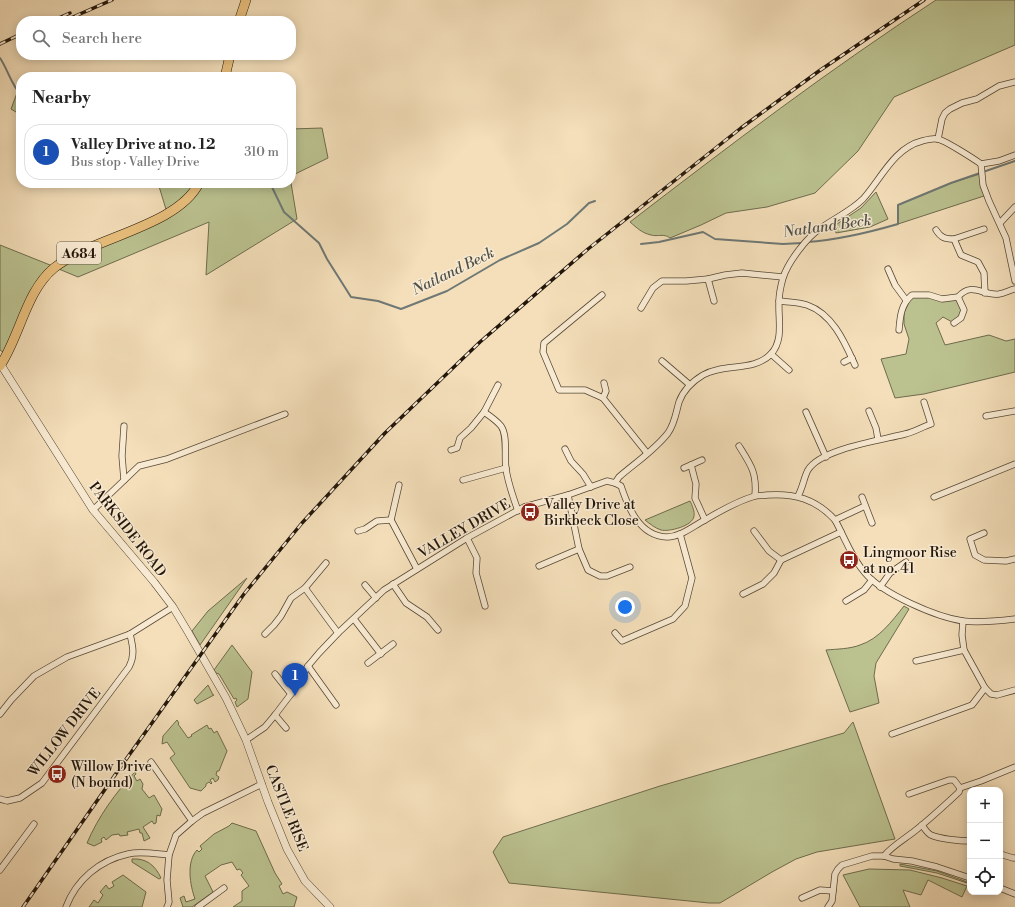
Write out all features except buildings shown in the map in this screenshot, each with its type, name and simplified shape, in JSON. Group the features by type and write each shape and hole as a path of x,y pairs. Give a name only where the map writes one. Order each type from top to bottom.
{"highway":[{"path":"241,16 246,0"},
{"path":"226,72 229,60"},
{"name":"A684","path":"0,366 10,349 32,296 41,282 55,267 85,250 166,215 182,204 196,188"}],"street":[{"path":"938,138 942,119 945,113 950,109 962,103 977,99 999,86 1015,82"},
{"path":"1015,155 982,166 938,138 921,141 902,150 862,199 850,210 817,230 791,261 783,277 779,301 779,338 776,347 771,354 762,361 753,364 723,368 702,375 690,385 680,400 674,422 663,439 619,477 615,483 621,486 634,518 651,532 662,536 673,536 680,534 704,520 754,496 780,494 798,496 813,503 831,515 842,532 857,563 872,580 880,586 910,603 941,615 963,621 995,621 1015,619"},
{"path":"982,166 983,185 1006,238 1015,282"},
{"path":"1000,223 1015,207"},
{"path":"936,230 940,236 945,239 954,239 984,229"},
{"path":"954,239 961,255 978,262 984,273 985,293"},
{"path":"888,269 895,285 906,300"},
{"path":"641,308 653,288 662,281 686,281 742,273 783,277"},
{"path":"708,278 714,300"},
{"path":"899,330 901,315 906,300 912,295 929,295 942,299 958,297 963,291 974,289 985,293 999,294 1015,289"},
{"path":"602,295 544,343 543,352 559,390 585,390 603,398 648,453"},
{"path":"954,323 961,318 964,310 958,297"},
{"path":"779,301 807,304 819,311 834,325 844,340 856,365"},
{"path":"771,354 789,370"},
{"path":"844,362 852,358"},
{"path":"662,361 690,385"},
{"name":"PARKSIDE ROAD","path":"0,366 93,510 154,582 173,607 204,659 232,711"},
{"path":"603,398 606,391 604,383"},
{"path":"451,450 457,448 460,438 471,428 484,412 498,385"},
{"path":"798,496 803,488 808,470 817,461 851,447 878,439 907,434 931,424 924,402"},
{"path":"869,411 876,428 878,439"},
{"path":"986,416 1015,411"},
{"path":"484,412 501,427 506,441 504,452 506,468 518,510"},
{"path":"806,412 826,457"},
{"path":"93,510 139,466 167,458 284,414"},
{"path":"124,426 122,456 124,480"},
{"path":"739,446 753,470 756,482 754,496"},
{"path":"565,449 570,460 583,474 591,487"},
{"path":"684,468 702,460"},
{"path":"934,497 1015,464"},
{"path":"691,465 696,484 695,498 704,520"},
{"path":"463,480 506,468"},
{"name":"VALLEY DRIVE","path":"246,740 265,727 291,694 308,666 338,633 393,584 467,538 524,507 568,495 607,481 615,483"},
{"path":"358,531 365,529 377,521 391,520 400,485"},
{"path":"568,495 579,549 588,570 600,576 607,576 630,567"},
{"path":"862,497 872,523"},
{"path":"835,520 865,506"},
{"name":"VALLEY DRIVE","path":"391,520 417,570"},
{"path":"754,531 769,551 781,560"},
{"path":"743,594 763,584 774,573 781,560 842,532"},
{"path":"984,533 970,539 975,555 984,560 1006,561 1015,559"},
{"path":"615,633 622,640 673,619 684,606 692,578 680,534"},
{"path":"467,538 476,558 476,573 485,606"},
{"path":"539,566 579,549"},
{"path":"880,586 890,573 906,562"},
{"path":"264,634 281,616 291,598 305,588 326,563"},
{"path":"846,601 864,590 872,580"},
{"path":"393,584 406,602 427,617 438,630"},
{"path":"365,585 376,598"},
{"path":"305,588 338,633"},
{"path":"0,714 34,676 67,657 130,634 173,607"},
{"path":"354,619 381,654"},
{"path":"963,621 962,635 964,650 988,692 997,695 1015,690"},
{"name":"WILLOW DRIVE","path":"0,799 7,801 20,798 42,783 129,667 133,659 134,651 130,634"},
{"path":"368,663 393,644"},
{"path":"916,661 964,650"},
{"path":"308,666 336,705"},
{"path":"274,674 291,694"},
{"path":"892,734 972,705 985,688"},
{"name":"CASTLE RISE","path":"232,711 246,740 287,849 305,881 330,907"},
{"path":"275,715 286,728"},
{"path":"151,762 192,820"},
{"path":"884,856 890,848 904,840 959,792 960,788 1015,767"},
{"path":"909,794 949,780 954,780 960,788"},
{"path":"170,905 167,880 169,855 176,835 192,820 262,784"},
{"path":"0,870 34,824"},
{"path":"922,825 926,831 932,835 959,841 967,841"},
{"path":"66,907 80,883 88,874 99,866 118,857 129,854 169,855"},
{"path":"1003,855 1015,858"},
{"path":"828,907 832,901 835,874 838,869 842,866 866,858 884,856 893,859 912,861 937,866 967,877"},
{"path":"198,907 224,888"},
{"path":"1003,889 1015,894"},
{"path":"802,898 820,890 833,892"}],"green space":[{"path":"936,0 1015,0 1015,45 894,97 858,151 815,193 767,207 726,213 670,238 645,233 630,222 819,80"},
{"path":"16,96 16,112 11,109"},
{"path":"322,128 328,158 296,174 296,129"},
{"path":"983,173 987,195 898,224 898,205 951,183"},
{"path":"160,188 292,188 297,219 206,275 209,222 78,277 54,267 49,273 7,355 0,350 0,245 55,267 168,216"},
{"path":"876,192 888,219 870,227 836,233 834,226 861,208"},
{"path":"912,295 958,297 964,310 954,323 943,317 936,323 945,345 989,335 1006,341 1015,339 1015,372 924,394 895,398 881,359 906,354 909,339 904,324 904,313"},
{"path":"690,501 694,511 693,520 680,528 661,530 645,520"},
{"path":"247,578 200,645 192,631 208,611"},
{"path":"904,606 909,609 876,663 874,676 879,703 850,712 826,650 843,649 867,642 885,629"},
{"path":"232,645 252,672 248,699 237,707 235,702 237,700 236,698 234,699 219,674 214,670"},
{"path":"208,685 214,695 197,704 194,700"},
{"path":"177,720 179,723 178,724 188,738 207,725 214,733 217,731 227,751 219,771 217,771 216,775 219,777 218,780 215,782 213,778 210,780 212,783 211,784 209,782 206,784 201,791 190,788 170,758 175,754 167,742 162,744 163,736"},
{"path":"853,722 895,839 817,852 796,859 720,903 509,883 493,852 503,837 660,786 844,733"},
{"path":"135,772 136,774 134,776 137,781 140,779 143,784 142,789 149,798 154,795 162,809 160,816 157,815 156,823 154,824 152,821 143,827 150,838 144,841 142,833 140,833 139,829 127,832 128,835 112,835 106,840 104,837 101,839 102,842 94,846 87,843 96,824 108,805"},
{"path":"232,823 256,831 275,873 282,884 279,886 283,894 287,892 297,897 294,907 233,907 242,901 242,891 249,886 241,875 243,873 240,869 237,870 232,862 221,865 205,876 213,892 192,907 183,907 180,898 184,896 186,902 195,899 190,874 191,861 194,855 197,850 199,852 202,849 200,846 214,834"},
{"path":"132,859 150,863 156,869 161,878 159,879 132,862"},
{"path":"900,864 937,871 967,883 937,873 900,866"},
{"path":"869,869 910,870 967,886 962,897 928,880 921,895 903,890 910,907 860,907 843,875"},
{"path":"123,875 146,892 142,907 89,907 94,900 98,903 103,895 100,892 106,885 109,889 114,886 112,882"}],"waterway":[{"name":"Natland Beck","path":"0,58 16,88"},
{"name":"Natland Beck","path":"807,242 852,236 898,224 898,205 951,183 1015,161"},
{"name":"Natland Beck","path":"272,188 284,212 319,243 327,259 351,297 378,301 401,309 447,291 500,260 539,243 567,224 589,203 595,201"},
{"name":"Natland Beck","path":"641,244 659,242 703,232 715,239 783,244 802,243"}],"railway":[{"path":"75,16 112,0"},
{"path":"23,907 244,594 302,523 385,433 480,342 588,249 741,128 819,71 924,0"},
{"path":"63,16 70,13"},
{"path":"0,44 16,36"}],"place":[{"name":"Valley Drive at Birkbeck Close","path":"530,512"},
{"name":"Lingmoor Rise at no. 41","path":"849,560"},
{"name":"Valley Drive at no. 12","path":"295,696"},
{"name":"Willow Drive (N bound)","path":"57,774"}]}
